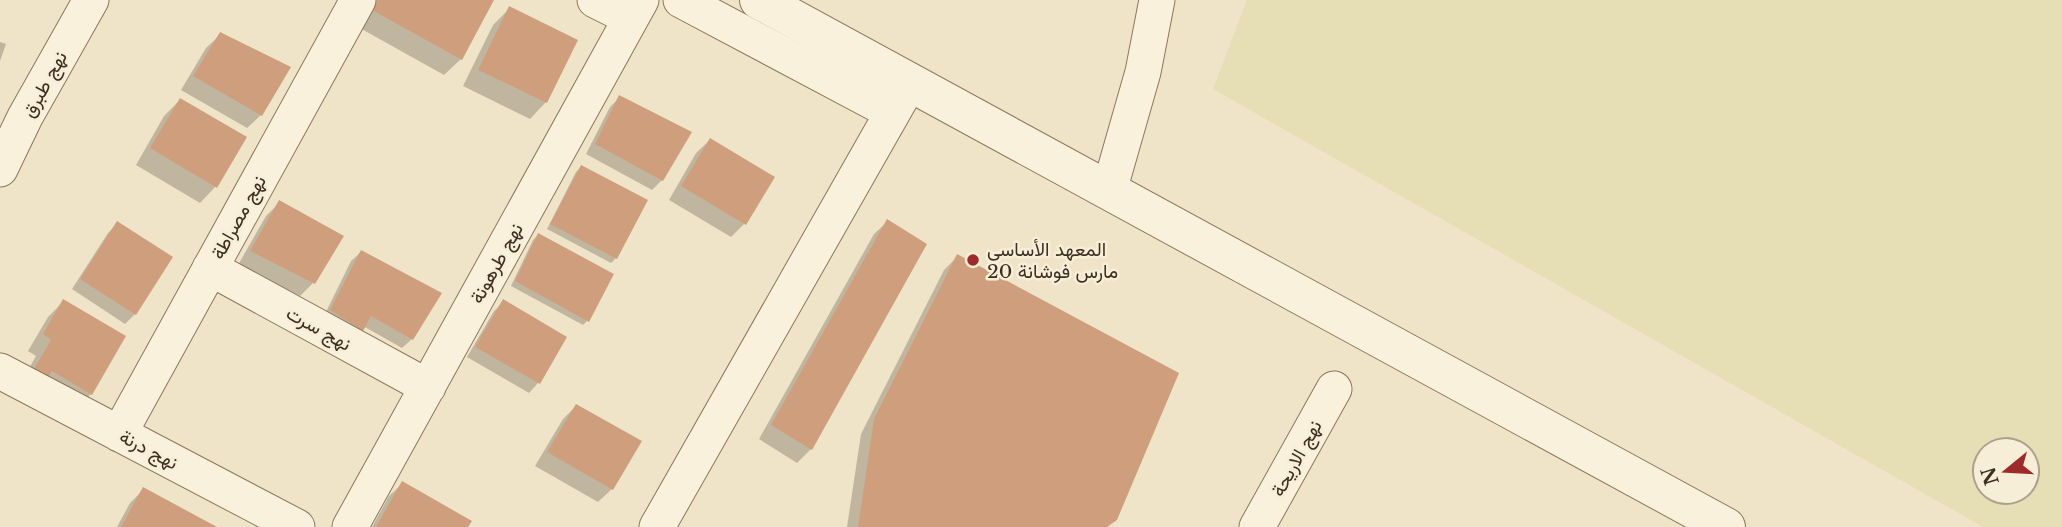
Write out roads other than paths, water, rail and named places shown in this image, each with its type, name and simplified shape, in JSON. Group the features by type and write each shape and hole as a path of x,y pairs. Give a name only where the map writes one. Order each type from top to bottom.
{"street":[{"name":"نهج طبرق","path":"0,169 25,117 92,0"},
{"name":"نهج مصراطة","path":"119,433 358,0"},
{"path":"595,0 636,9"},
{"path":"681,0 1109,191 1726,527"},
{"path":"759,0 901,97"},
{"path":"1109,191 1143,72 1157,0"},
{"name":"نهج طرهونة","path":"350,527 636,9"},
{"path":"657,527 901,97"},
{"name":"نهج سرت","path":"210,268 428,387"},
{"name":"نهج درنة","path":"0,371 297,527"},
{"name":"نهج الاريحة","path":"1257,527 1335,389"}],"place":[{"name":"المعهد الأساسي 20 مارس فوشانة","path":"973,260"}]}
